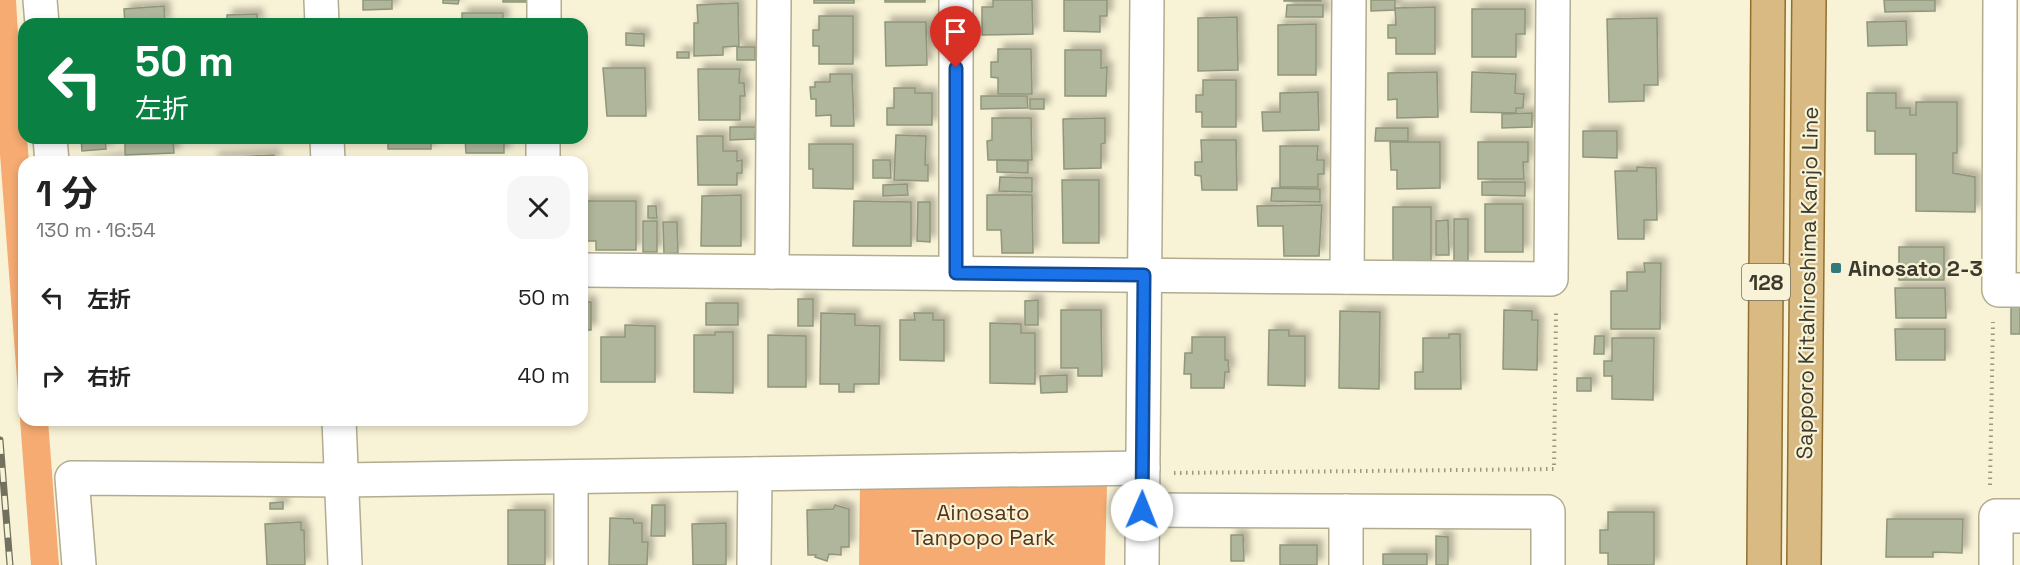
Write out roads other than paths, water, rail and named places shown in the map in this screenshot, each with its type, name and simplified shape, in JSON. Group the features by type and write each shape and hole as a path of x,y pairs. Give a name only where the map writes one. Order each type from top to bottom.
{"main road":[{"name":"Sapporo Kitahiroshima Kanjo Line","path":"1764,565 1768,0"},
{"name":"Sapporo Kitahiroshima Kanjo Line","path":"1804,565 1809,0"}],"street":[{"path":"40,0 42,18"},
{"path":"321,0 322,18"},
{"path":"544,0 544,18"},
{"path":"772,272 774,0"},
{"path":"956,0 956,273"},
{"path":"1142,565 1142,510 1155,471 1144,275 1147,0"},
{"path":"1347,277 1349,0"},
{"path":"588,270 1551,279 1553,0"},
{"path":"2000,0 1999,290 2020,290"},
{"path":"339,426 345,565"},
{"path":"79,565 72,478 342,480 1155,471"},
{"path":"754,565 755,474"},
{"path":"571,477 571,565"},
{"path":"1142,510 1548,512 1548,565"},
{"path":"1346,511 1346,565"},
{"path":"1996,565 1996,516 2020,516"}],"railway":[{"path":"0,440 10,565"}],"place":[{"name":"Ainosato 2-3","path":"1836,268"}],"park label":[{"name":"Ainosato Tanpopo Park","path":"983,524"}]}
